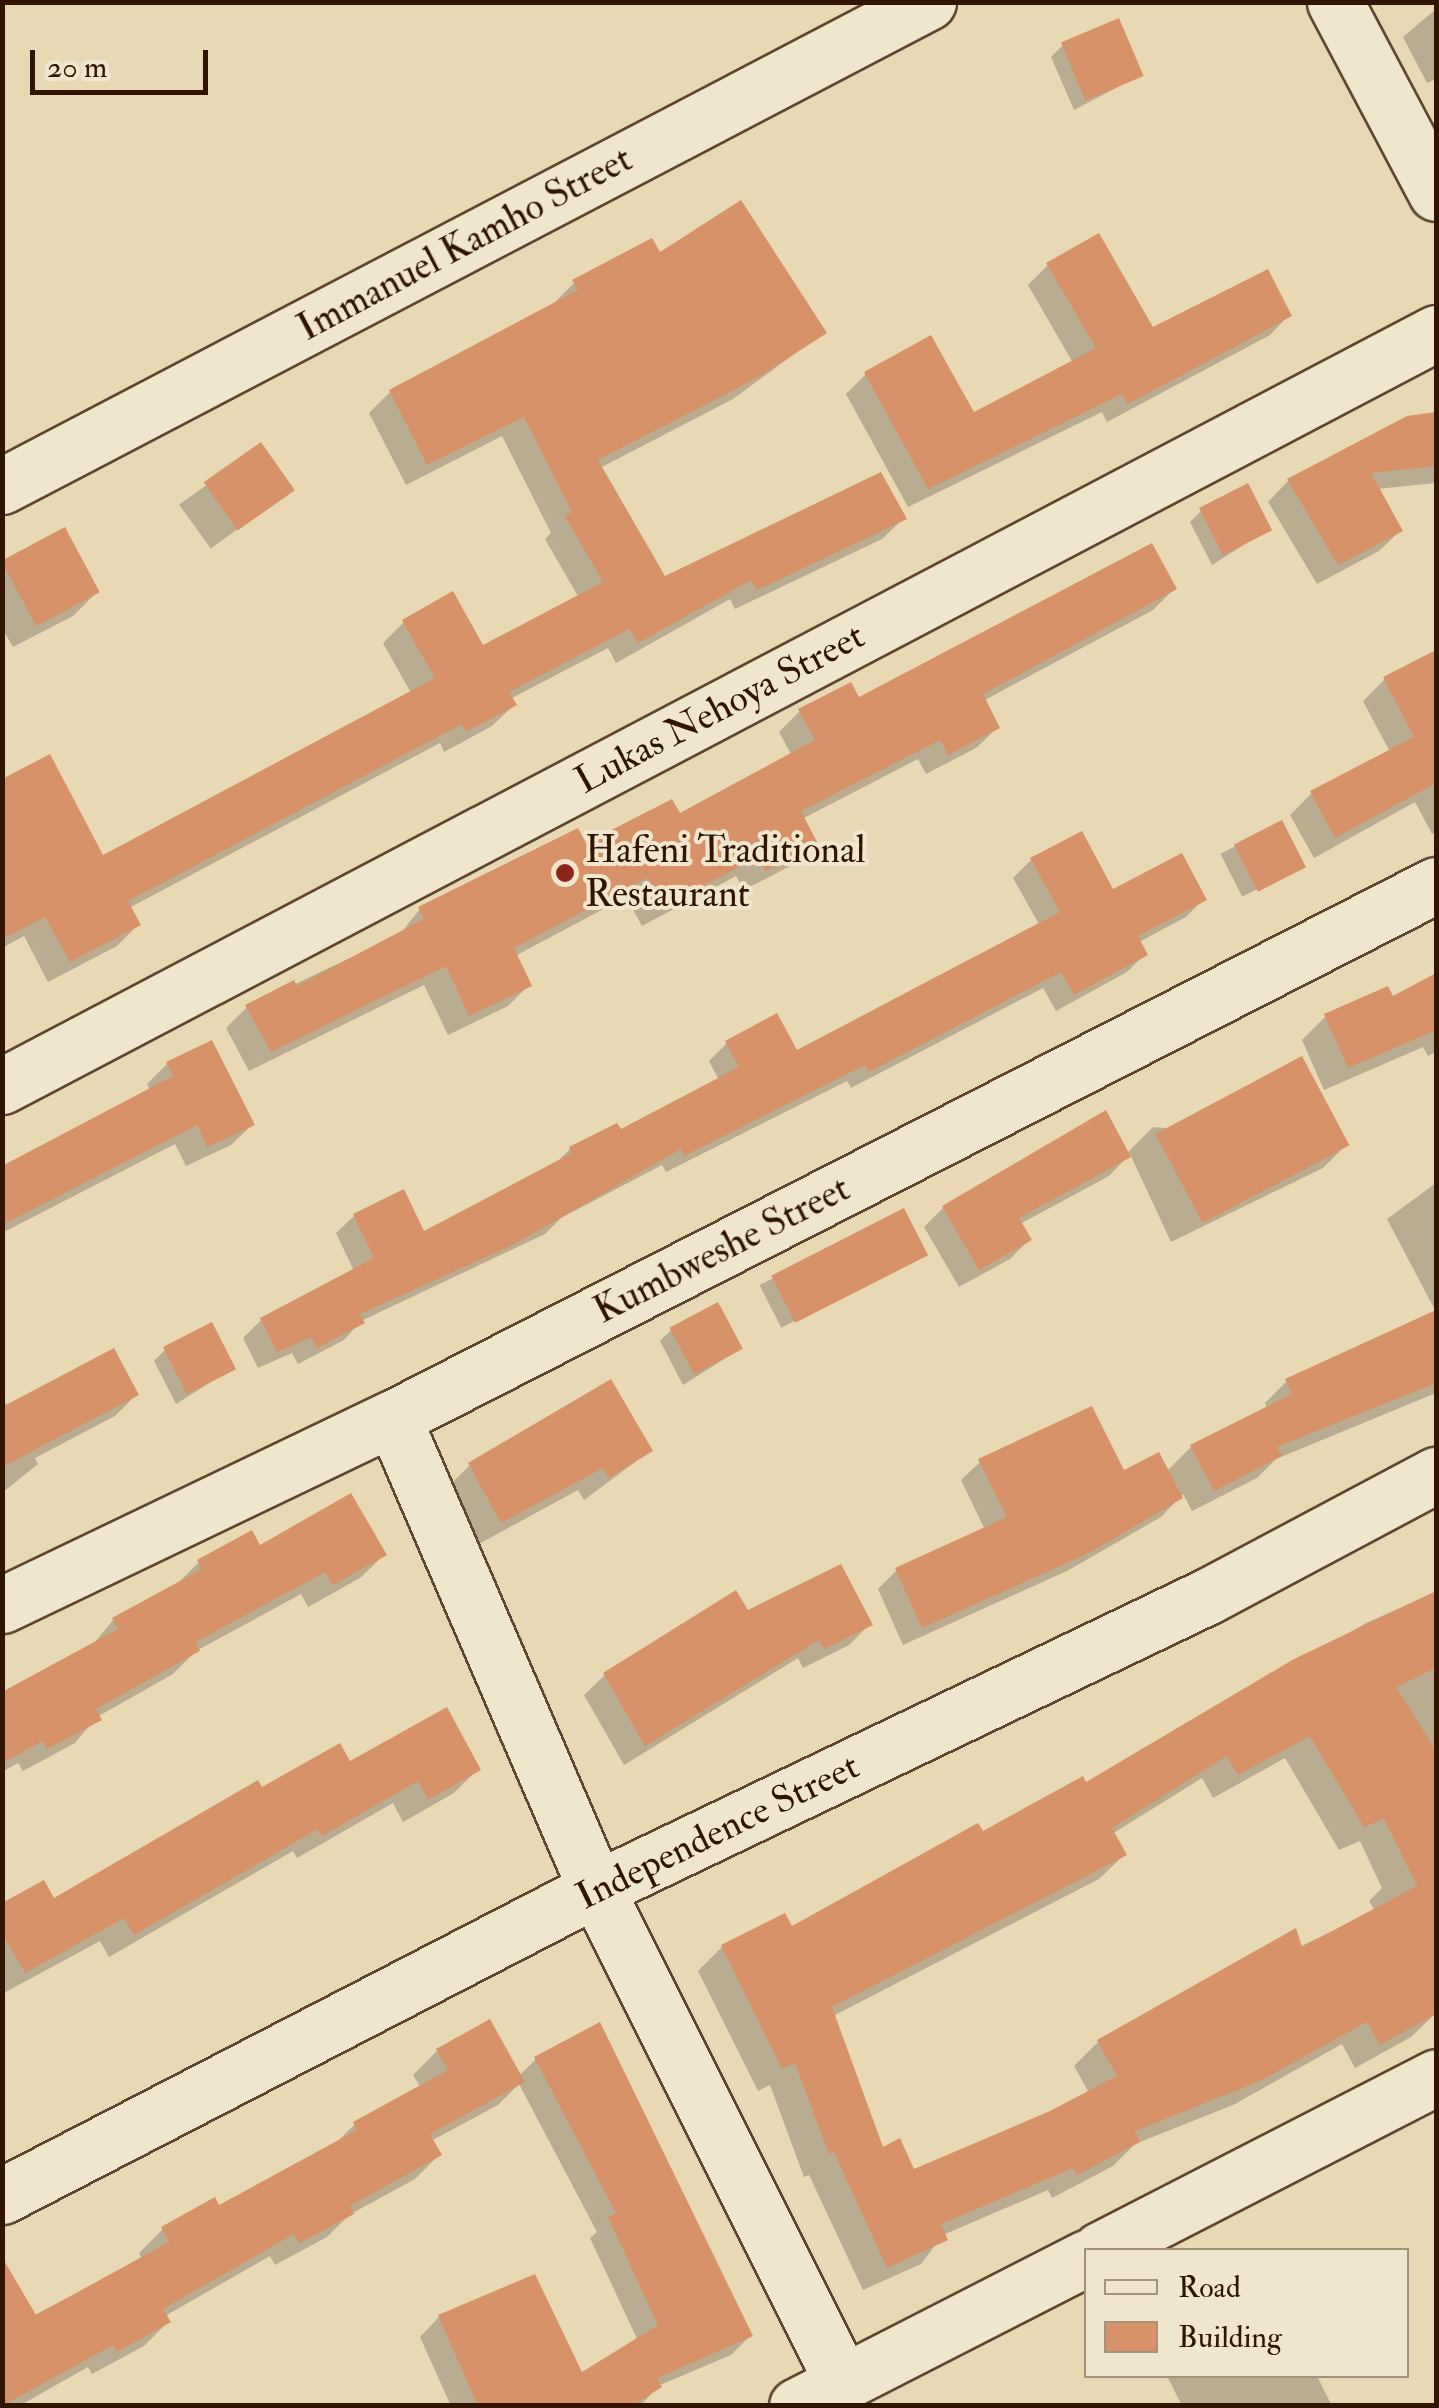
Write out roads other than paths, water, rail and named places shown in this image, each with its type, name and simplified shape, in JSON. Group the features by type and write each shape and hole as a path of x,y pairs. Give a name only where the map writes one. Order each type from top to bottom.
{"street":[{"name":"Immanuel Kamho Street","path":"2,486 928,2"},
{"path":"1334,2 1436,193"},
{"name":"Lukas Nehoya Street","path":"2,1086 1436,332"},
{"name":"Kumbweshe Street","path":"2,1606 393,1418 1436,884"},
{"path":"393,1418 820,2394 1084,2259"},
{"name":"Independence Street","path":"2,2196 596,1889 1208,1596 1436,1475"},
{"path":"1104,2248 1436,2078"}],"place":[{"name":"Hafeni Traditional Restaurant","path":"565,873"}]}
